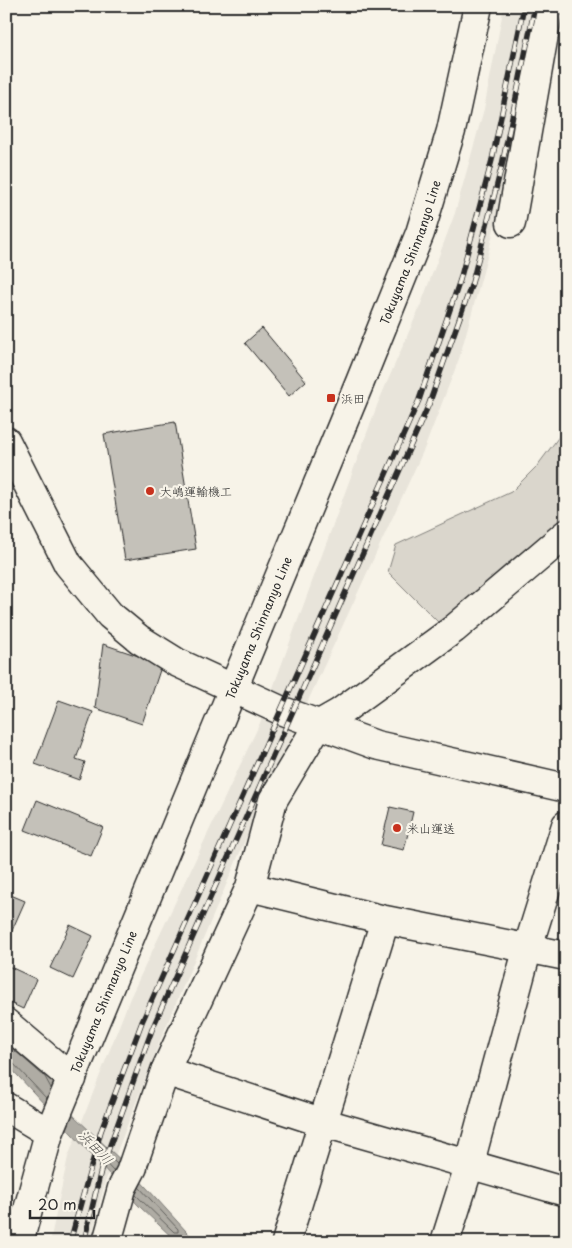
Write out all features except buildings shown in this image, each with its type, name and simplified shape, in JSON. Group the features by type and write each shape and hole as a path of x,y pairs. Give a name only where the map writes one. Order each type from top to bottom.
{"street":[{"name":"Tokuyama Shinnanyo Line","path":"18,1242 52,1126 360,382 420,232 451,131 478,6"},
{"path":"511,223 549,6"},
{"path":"6,441 68,564 110,615 139,639 176,662 318,725 376,746 566,788"},
{"path":"107,1242 165,1071 250,887 273,800 318,725 340,713 454,629 566,534"},
{"path":"445,1242 469,1166 528,947 566,825"},
{"path":"250,887 385,920 566,956"},
{"path":"286,1242 385,920"},
{"path":"6,1023 69,1085"},
{"path":"165,1071 322,1122 469,1166 566,1192"},
{"path":"6,1107 52,1126"}],"shaded area":[{"path":"504,6 542,6 534,60 488,254 459,359 425,447 260,805 160,1041 105,1182 90,1242 50,1242 68,1157 130,998 260,723 378,403 421,304 455,213 484,109"},
{"path":"566,421 566,515 440,624 388,572 396,545 511,492 537,466 558,438"},
{"path":"6,1107 18,1115 6,1152"}],"water":[{"name":"浜田川","path":"6,1036 49,1074 74,1116 126,1165 196,1242 177,1242 139,1206 6,1063"}],"railway":[{"path":"70,1242 101,1131 142,1022 419,400 460,280 492,160 524,6"},
{"path":"84,1242 101,1170 153,1027 429,404 472,283 502,165 535,6"}],"place":[{"name":"浜田","path":"331,398"},
{"name":"大嶋運輸機工","path":"150,491"},
{"name":"米山運送","path":"397,828"}]}
